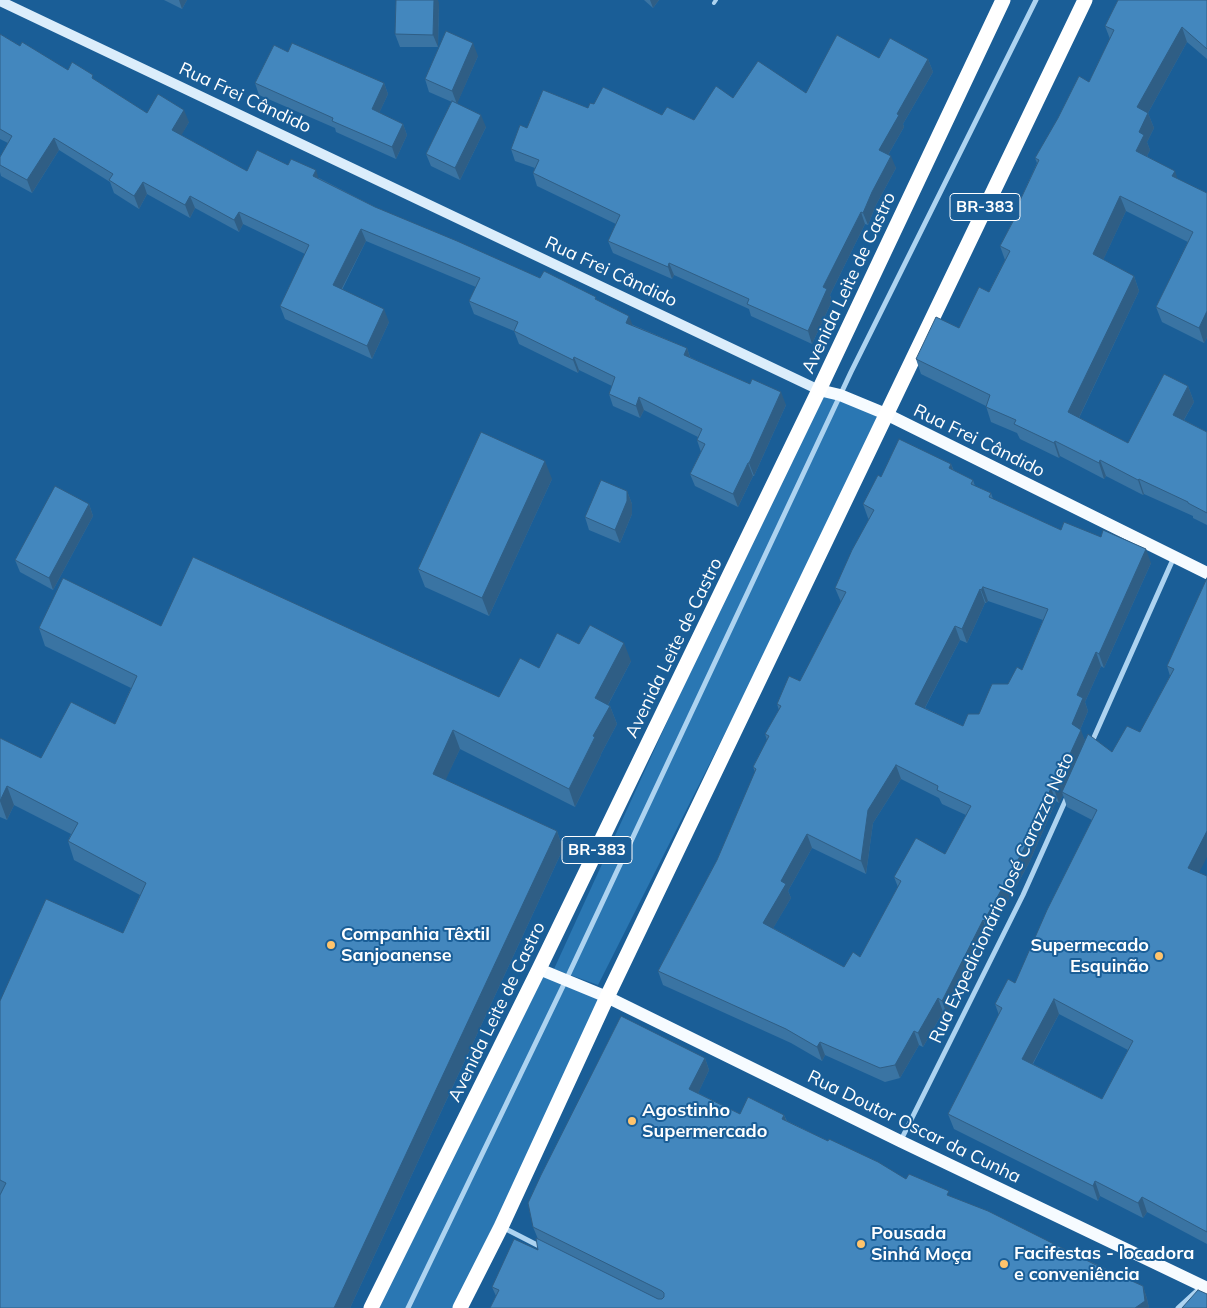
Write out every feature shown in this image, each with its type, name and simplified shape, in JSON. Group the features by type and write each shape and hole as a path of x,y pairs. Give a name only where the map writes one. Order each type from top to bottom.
{"highway":[{"name":"Avenida Leite de Castro","path":"371,1308 539,969 819,390 1003,0"},
{"name":"BR-383","path":"460,1308 501,1227 607,997 1085,0"}],"main road":[{"name":"Rua Frei Cândido","path":"819,390 840,395 886,414 1207,573"},
{"name":"Rua Doutor Oscar da Cunha","path":"539,969 607,997 900,1141 1206,1285"}],"street":[{"path":"408,1308 566,980 840,395 1036,0"},
{"name":"Rua Frei Cândido","path":"0,1 819,390"},
{"name":"Rua Expedicionário José Carazza Neto","path":"1087,752 1175,557"},
{"name":"Rua Expedicionário José Carazza Neto","path":"900,1141 1023,895 1071,788"},
{"path":"501,1227 553,1253"},
{"path":"1178,1308 1206,1285"}],"shaded area":[{"path":"819,390 886,414 598,985 554,969"},
{"path":"539,969 607,997 456,1308 371,1308"}],"building":[{"path":"396,0 434,0 433,35 395,34"},
{"path":"1118,0 1207,0 1207,49 1182,27 1137,107 1148,113 1139,132 1144,135 1136,151 1175,171 1172,176 1207,193 1207,311 1199,328 1156,307 1193,232 1120,196 1093,254 1134,276 1068,412 1128,443 1164,374 1188,386 1173,415 1207,432 1207,513 1100,460 1099,463 1055,441 1054,443 1014,424 1016,420 986,407 990,395 916,359 936,317 959,328 979,287 989,292 1010,251 1000,246 1019,210 1016,209 1039,160 1035,158 1079,76 1089,82 1114,30 1105,26"},
{"path":"446,31 473,43 452,91 425,79"},
{"path":"0,34 20,46 22,42 68,70 72,62 93,75 92,78 147,113 158,94 184,110 172,130 247,171 257,150 288,165 291,159 316,170 313,176 375,207 540,278 544,271 629,316 626,323 687,348 684,355 750,384 752,379 781,392 733,494 690,474 705,444 697,440 702,429 639,397 636,406 609,394 615,377 574,357 573,360 514,331 518,322 469,301 480,278 361,229 333,285 384,309 367,346 280,306 309,245 239,212 234,220 190,196 185,205 143,182 134,196 109,180 113,174 54,138 27,180 0,165 0,157 12,136 0,129"},
{"path":"837,35 879,58 890,38 928,59 879,150 891,156 823,287 827,289 808,331 747,304 749,299 669,263 668,267 608,241 620,215 533,173 539,160 511,149 520,125 527,128 543,90 588,108 590,103 594,104 603,87 662,115 667,107 694,120 716,86 733,98 758,61 806,93"},
{"path":"292,43 384,83 372,109 403,124 392,147 332,121 333,118 255,83 274,45 288,52"},
{"path":"452,101 481,115 455,168 426,154"},
{"path":"481,432 545,461 482,598 418,569"},
{"path":"899,439 951,464 949,468 973,480 971,484 991,493 989,497 1061,530 1064,522 1101,537 1103,530 1146,549 1099,654 1096,652 1077,695 1083,698 1072,724 1081,730 1054,789 1051,788 1024,849 983,920 942,1001 938,998 918,1033 914,1031 895,1065 880,1068 820,1042 817,1047 786,1029 658,971 717,860 756,769 753,767 769,736 765,734 781,706 777,704 789,676 800,681 846,592 835,588 852,550 874,510 863,504 878,475 881,477","holes":["983,587 1048,609 1022,670 1017,667 1008,684 992,684 979,714 968,714 963,726 915,704 955,626 962,629 980,589","896,765 938,786 937,790 971,806 945,854 916,838 894,877 901,881 860,957 853,952 844,967 763,923 786,884 781,881 807,834 861,861 868,810"]},
{"path":"601,480 627,491 627,501 615,530 585,517"},
{"path":"55,486 89,504 49,578 15,560"},
{"name":"Companhia Têxtil Sanjoanense","path":"193,557 499,697 520,658 539,668 557,633 579,644 590,625 624,643 595,698 610,706 593,736 595,737 569,789 453,730 433,774 557,831 334,1308 0,1308 0,1195 6,1183 0,1180 0,1001 46,899 123,933 146,883 68,841 78,823 7,786 0,801 0,738 41,758 71,702 115,724 137,676 39,628 63,578 161,626"},
{"path":"1207,578 1207,831 1188,868 1207,876 1207,1232 1142,1197 1138,1203 1095,1181 1093,1186 948,1114 1002,1008 995,1004 1008,979 1015,983 1047,910 1097,810 1062,792 1088,734 1112,752 1127,726 1140,732 1174,669 1167,666","holes":["1054,999 1133,1041 1102,1099 1022,1059"]},
{"path":"621,1016 705,1058 689,1089 740,1114 748,1097 784,1115 782,1119 878,1162 906,1179 909,1174 949,1191 947,1195 988,1211 1096,1265 1143,1286 1145,1301 1135,1308 490,1308 499,1290 492,1287 514,1239 538,1250 536,1238 658,1299 664,1297 662,1291 533,1227 528,1203"},
{"path":"1198,1290 1207,1294 1207,1308 1182,1308"}],"place":[{"name":"Companhia Têxtil Sanjoanense","path":"331,945"},
{"name":"Supermecado Esquinão","path":"1159,956"},
{"name":"Agostinho Supermercado","path":"632,1121"},
{"name":"Pousada Sinhá Moça","path":"861,1244"},
{"name":"Facifestas - locadora e conveniência","path":"1004,1264"}]}
